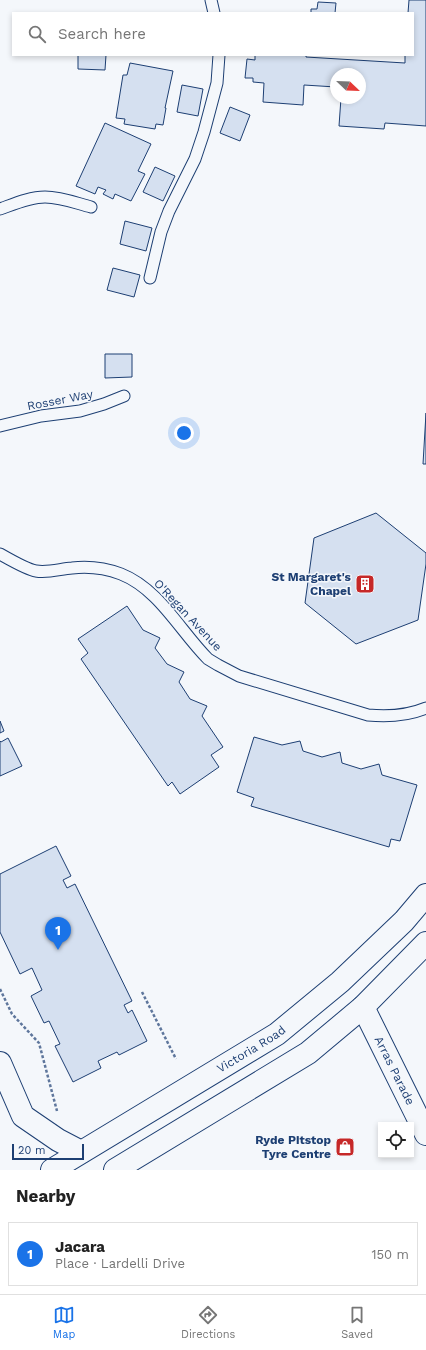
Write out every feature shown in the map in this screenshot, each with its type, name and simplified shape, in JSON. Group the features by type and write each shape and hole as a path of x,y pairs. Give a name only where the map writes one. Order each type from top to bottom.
{"main road":[{"name":"Victoria Road","path":"52,1170 277,1034 340,982 404,921 426,895"},
{"path":"116,1170 308,1053 363,1007 426,943"},
{"name":"Arras Parade","path":"363,1007 426,1134"},
{"path":"0,1063 23,1116 58,1140 81,1152"}],"lane":[{"path":"211,0 214,12"},
{"path":"150,278 161,232 169,211 195,159 204,132 217,83 219,56"},
{"path":"0,209 30,199 45,197 57,198 91,207"},
{"name":"Rosser Way","path":"0,426 41,416 80,411 124,396"},
{"name":"O'Regan Avenue","path":"0,554 34,571 56,571 89,567 106,569 122,574 150,592 208,658 239,676 368,715 384,717 401,716 426,708"}],"path":[{"path":"0,989 12,1014 39,1043 58,1115"},
{"path":"142,992 176,1059"}],"building":[{"path":"409,0 426,0 426,126 385,123 384,129 339,126 341,104 366,104 366,68 330,68 330,87 304,85 303,105 263,102 264,83 253,82 253,78 245,78 247,59 255,60 255,56 306,56 405,63 405,56 414,56 414,12 408,12"},
{"path":"318,2 336,3 335,12 311,12 311,9 317,9"},
{"path":"78,56 106,56 105,70 78,69"},
{"path":"130,63 173,71 163,125 156,124 155,129 124,124 125,119 116,118 123,75 127,75"},
{"path":"182,85 203,89 198,116 177,112"},
{"path":"230,107 250,115 240,141 220,133"},
{"path":"105,123 151,144 138,171 145,174 131,201 115,194 113,199 103,194 106,190 98,187 95,194 76,186"},
{"path":"155,167 175,176 163,201 143,192"},
{"path":"125,221 152,228 146,251 120,244"},
{"path":"113,268 140,275 134,297 107,290"},
{"path":"105,354 132,354 132,377 105,378"},
{"path":"426,413 426,464 423,464"},
{"name":"St Margaret's Chapel","path":"376,513 426,553 426,564 418,620 356,644 305,603 314,538"},
{"path":"127,606 143,630 160,638 155,648 167,664 184,672 179,682 190,699 207,706 202,716 223,747 211,755 219,767 180,794 172,782 168,786 81,659 88,653 78,639"},
{"path":"0,721 4,731 0,733"},
{"path":"254,737 282,745 300,741 303,751 322,757 340,752 342,763 361,769 379,764 382,775 417,785 400,841 391,839 389,847 251,806 254,798 237,792"},
{"path":"8,738 22,766 0,776 0,741 1,742"},
{"path":"56,846 71,876 63,880 67,888 75,884 132,1001 124,1005 128,1013 132,1010 147,1041 119,1055 117,1052 98,1061 101,1068 73,1082 55,1046 60,1044 49,1021 44,1023 31,996 42,990 32,968 20,974 0,932 0,874"}],"place":[{"name":"St Margaret's Chapel","path":"365,584"},
{"name":"Jacara","path":"58,950"},
{"name":"Ryde Pitstop Tyre Centre","path":"345,1147"}]}
